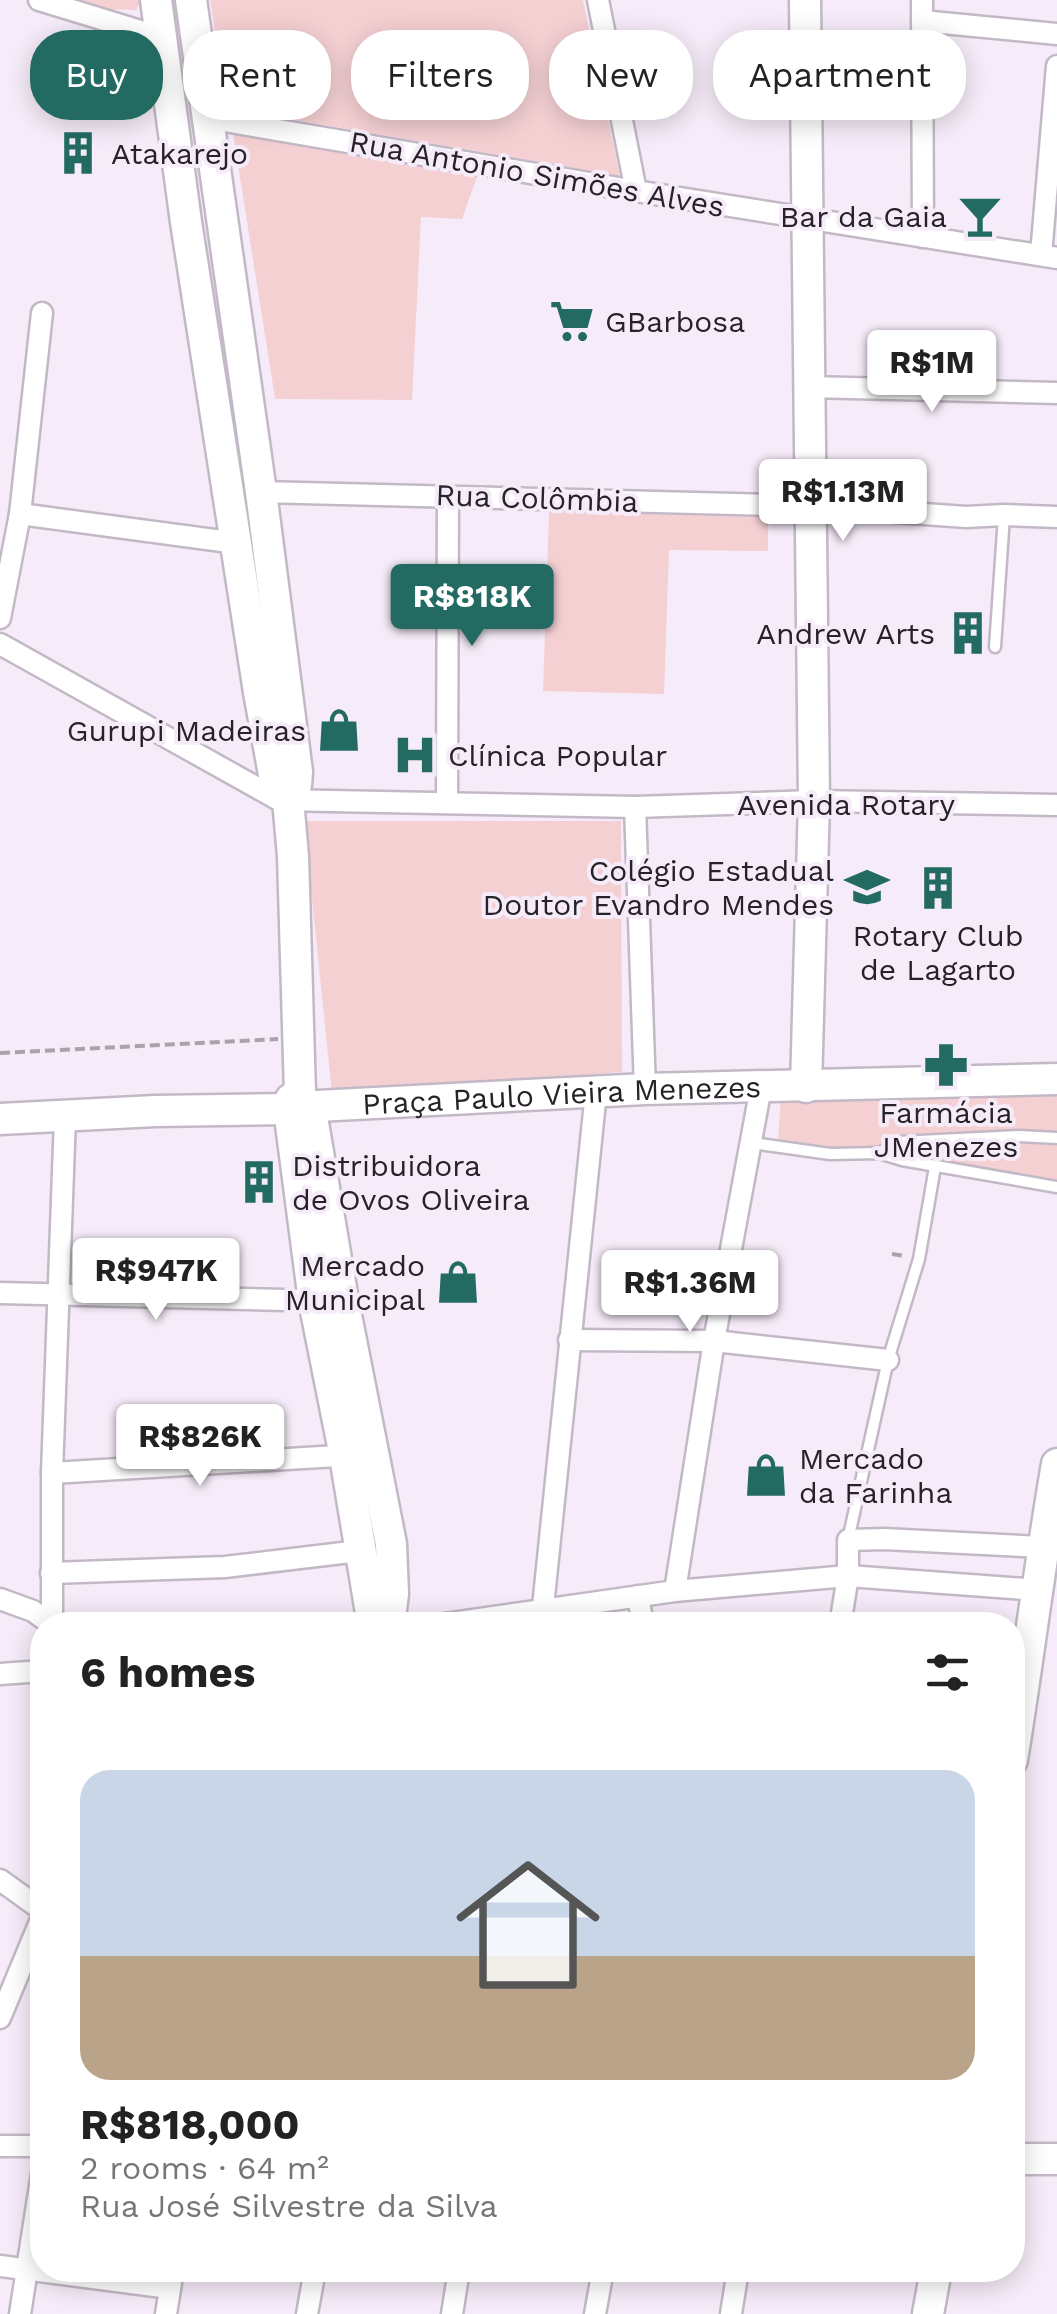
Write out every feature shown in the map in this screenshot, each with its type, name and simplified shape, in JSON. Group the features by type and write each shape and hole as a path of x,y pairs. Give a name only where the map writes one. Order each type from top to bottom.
{"main road":[{"path":"156,0 159,30"},
{"path":"191,0 195,30"},
{"path":"805,0 814,802 806,1087"},
{"path":"163,57 275,780 288,800"},
{"path":"207,120 262,492 297,772 288,800 302,1107 328,1300 359,1454 390,1544 378,1606"},
{"name":"Praça Paulo Vieira Menezes","path":"0,1120 645,1089 1057,1079"},
{"path":"359,1454 359,1552 378,1606"},
{"path":"1025,1660 1057,1464"},
{"path":"1025,2159 1057,2159"},
{"path":"928,2314 934,2282"}],"street":[{"path":"38,0 137,30"},
{"path":"598,0 636,192"},
{"path":"923,237 922,11 1057,34"},
{"path":"1049,256 1057,66"},
{"name":"Rua Antonio Simões Alves","path":"219,120 636,192 1049,256"},
{"path":"0,618 20,514 42,313"},
{"path":"808,387 1057,393"},
{"name":"Rua Colômbia","path":"262,492 813,506 966,517 1057,518"},
{"path":"447,802 448,496"},
{"path":"20,514 237,543"},
{"path":"0,644 279,800 635,806 645,1089"},
{"name":"Avenida Rotary","path":"635,806 814,802 1057,804"},
{"path":"674,1591 714,1341 762,1087"},
{"path":"544,1612 596,1092"},
{"path":"52,1612 52,1472 65,1116"},
{"path":"0,1293 328,1300"},
{"path":"569,1340 714,1341 888,1360"},
{"path":"52,1472 359,1454"},
{"path":"842,1612 848,1540 1047,1543"},
{"path":"51,1572 225,1568 359,1552"},
{"path":"563,1612 674,1591 848,1576 1038,1590"},
{"path":"638,1596 641,1612"},
{"path":"0,1599 34,1612"},
{"path":"0,1674 30,1672"},
{"path":"0,1880 30,1904"},
{"path":"0,2018 30,1944"},
{"path":"0,2146 30,2146"},
{"path":"20,2314 30,2250"},
{"path":"0,2266 30,2269"},
{"path":"166,2314 171,2282"},
{"path":"307,2314 313,2282"},
{"path":"452,2314 457,2282"},
{"path":"595,2314 601,2282"},
{"path":"730,2314 736,2282"}],"lane":[{"path":"995,647 1004,515"},
{"path":"880,1153 899,1142 1057,1138"},
{"path":"752,1144 830,1154 880,1153 1057,1186"},
{"path":"848,1540 888,1360 919,1259 936,1166"}],"path":[{"path":"0,1053 292,1038"}],"shaded area":[{"path":"69,0 141,1 136,10 99,9"},
{"path":"210,0 583,0 589,30 549,30 549,120 608,120 620,176 296,120 331,120 331,30 215,30"},
{"path":"233,133 478,174 462,219 421,217 412,400 275,399"},
{"path":"549,512 768,517 768,551 669,550 664,694 543,691"},
{"path":"304,821 621,821 622,1072 332,1094"},
{"path":"1057,1092 1057,1191 778,1141 781,1096"}],"place":[{"name":"Atakarejo","path":"78,153"},
{"name":"Bar da Gaia","path":"980,216"},
{"name":"GBarbosa","path":"572,321"},
{"name":"Andrew Arts","path":"968,633"},
{"name":"Gurupi Madeiras","path":"339,730"},
{"name":"Clínica Popular","path":"415,755"},
{"name":"Colégio Estadual Doutor Evandro Mendes","path":"867,887"},
{"name":"Rotary Club de Lagarto","path":"938,888"},
{"name":"Farmácia JMenezes","path":"946,1065"},
{"name":"Distribuidora de Ovos Oliveira","path":"259,1182"},
{"name":"Mercado Municipal","path":"458,1282"},
{"name":"Mercado da Farinha","path":"766,1475"}]}
